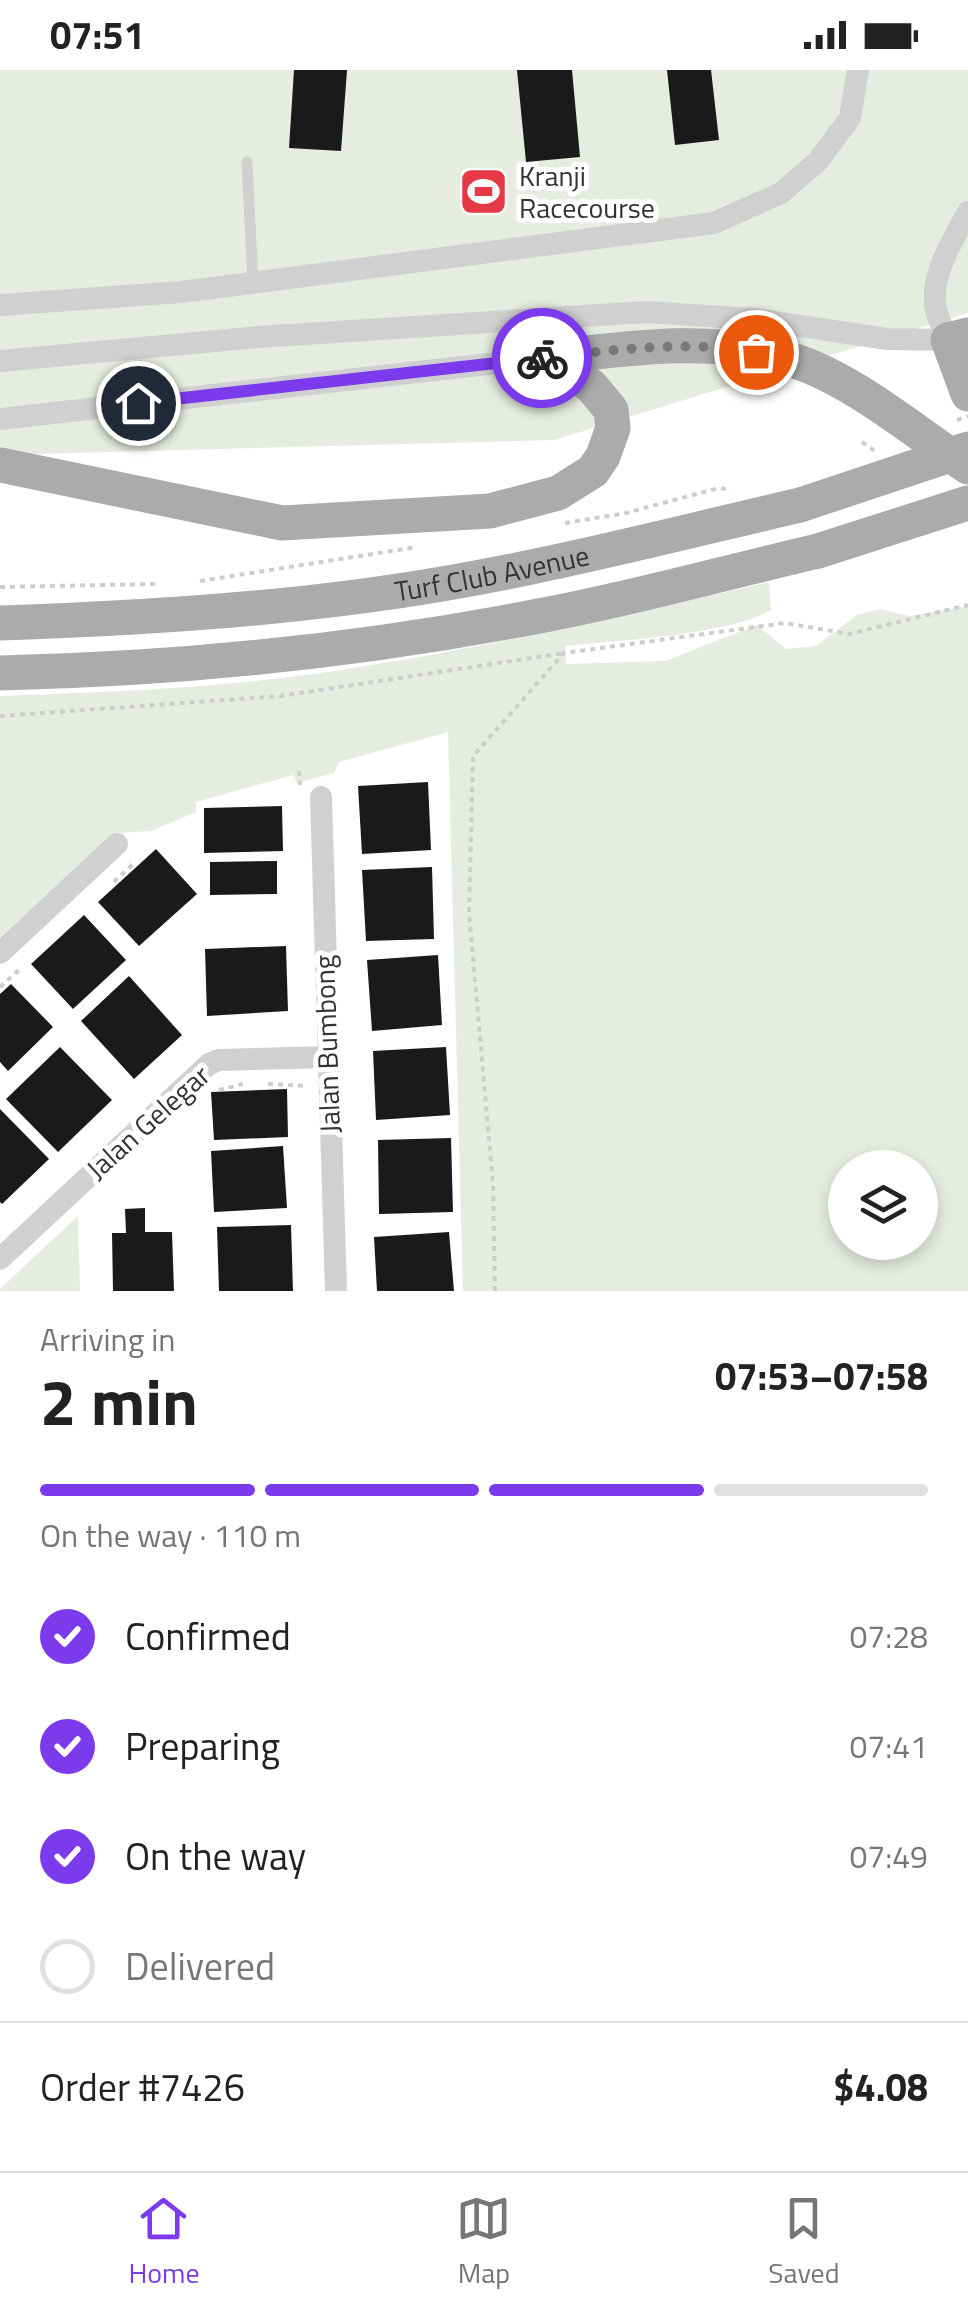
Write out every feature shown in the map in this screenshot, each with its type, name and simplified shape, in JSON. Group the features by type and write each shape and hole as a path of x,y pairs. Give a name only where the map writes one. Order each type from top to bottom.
{"main road":[{"path":"958,338 968,394"},
{"path":"542,358 615,350 723,347 788,358 829,376 968,466"},
{"path":"0,465 282,523 490,511 558,493 593,471 613,428 610,410 592,387 576,374 542,358"},
{"name":"Turf Club Avenue","path":"0,623 164,618 372,595 578,557 800,505 968,449"},
{"name":"Turf Club Avenue","path":"0,673 92,671 300,654 545,615 818,551 968,503"}],"street":[{"path":"0,305 181,292 714,223 780,193 817,162 850,118 858,70"},
{"path":"958,338 936,308 936,289 944,256 968,212"},
{"path":"0,361 258,337 646,312 754,319 887,339 958,338"},
{"path":"0,418 542,358"},
{"name":"Jalan Bumbong","path":"310,792 336,1291"},
{"path":"0,953 116,844"},
{"name":"Jalan Gelegar","path":"0,1259 210,1064 219,1060 326,1057"}],"lane":[{"path":"247,162 253,283"}],"path":[{"path":"0,716 281,696 785,624 849,634 968,605"},
{"path":"495,1291 493,1184 469,914 474,756 564,653"},
{"path":"298,771 310,792"},
{"path":"217,1090 247,1083"},
{"path":"263,1084 328,1086"}],"shaded area":[{"name":"Kranji Racecourse","path":"0,70 968,70 968,313 554,440 0,455"},
{"path":"769,582 771,610 752,618 701,631 565,646 566,664 665,661 757,625 786,649 816,646 857,615 880,609 909,616 968,606 968,1291 463,1291 448,732 339,762 334,773 297,783 293,775 196,802 196,812 151,831 116,833 0,937 0,696 267,680 480,646"},
{"path":"78,1216 80,1291 0,1291 0,1289"}],"building":[{"path":"294,70 347,70 341,151 289,148"},
{"path":"517,70 572,70 580,157 526,162"},
{"path":"667,70 711,70 719,140 675,145"},
{"path":"428,782 431,850 362,854 358,786"},
{"path":"282,806 283,851 204,853 204,808"},
{"path":"156,849 197,894 139,946 98,902"},
{"path":"277,861 277,894 210,895 210,862"},
{"path":"432,867 434,939 366,941 362,870"},
{"path":"84,915 126,960 73,1009 31,964"},
{"path":"286,946 288,1011 207,1016 205,949"},
{"path":"438,955 442,1025 372,1031 367,960"},
{"path":"129,976 182,1035 134,1079 81,1021"},
{"path":"11,984 53,1027 8,1071 0,1062 0,994"},
{"path":"60,1047 112,1100 58,1152 6,1099"},
{"path":"446,1047 450,1115 376,1120 373,1051"},
{"path":"287,1089 288,1137 214,1140 211,1092"},
{"path":"0,1109 49,1159 2,1204 0,1202"},
{"path":"451,1138 453,1212 379,1214 378,1140"},
{"path":"283,1146 287,1208 214,1212 211,1151"},
{"path":"145,1208 145,1232 172,1232 174,1291 113,1291 112,1233 126,1233 125,1209"},
{"path":"291,1225 293,1291 219,1291 217,1227"},
{"path":"449,1232 454,1291 377,1291 374,1237"}],"way so far":[{"path":"542,358 615,350 723,347 756,352"}],"place":[{"name":"Kranji Racecourse","path":"484,192"}],"route":[{"path":"138,403 542,358"}]}
